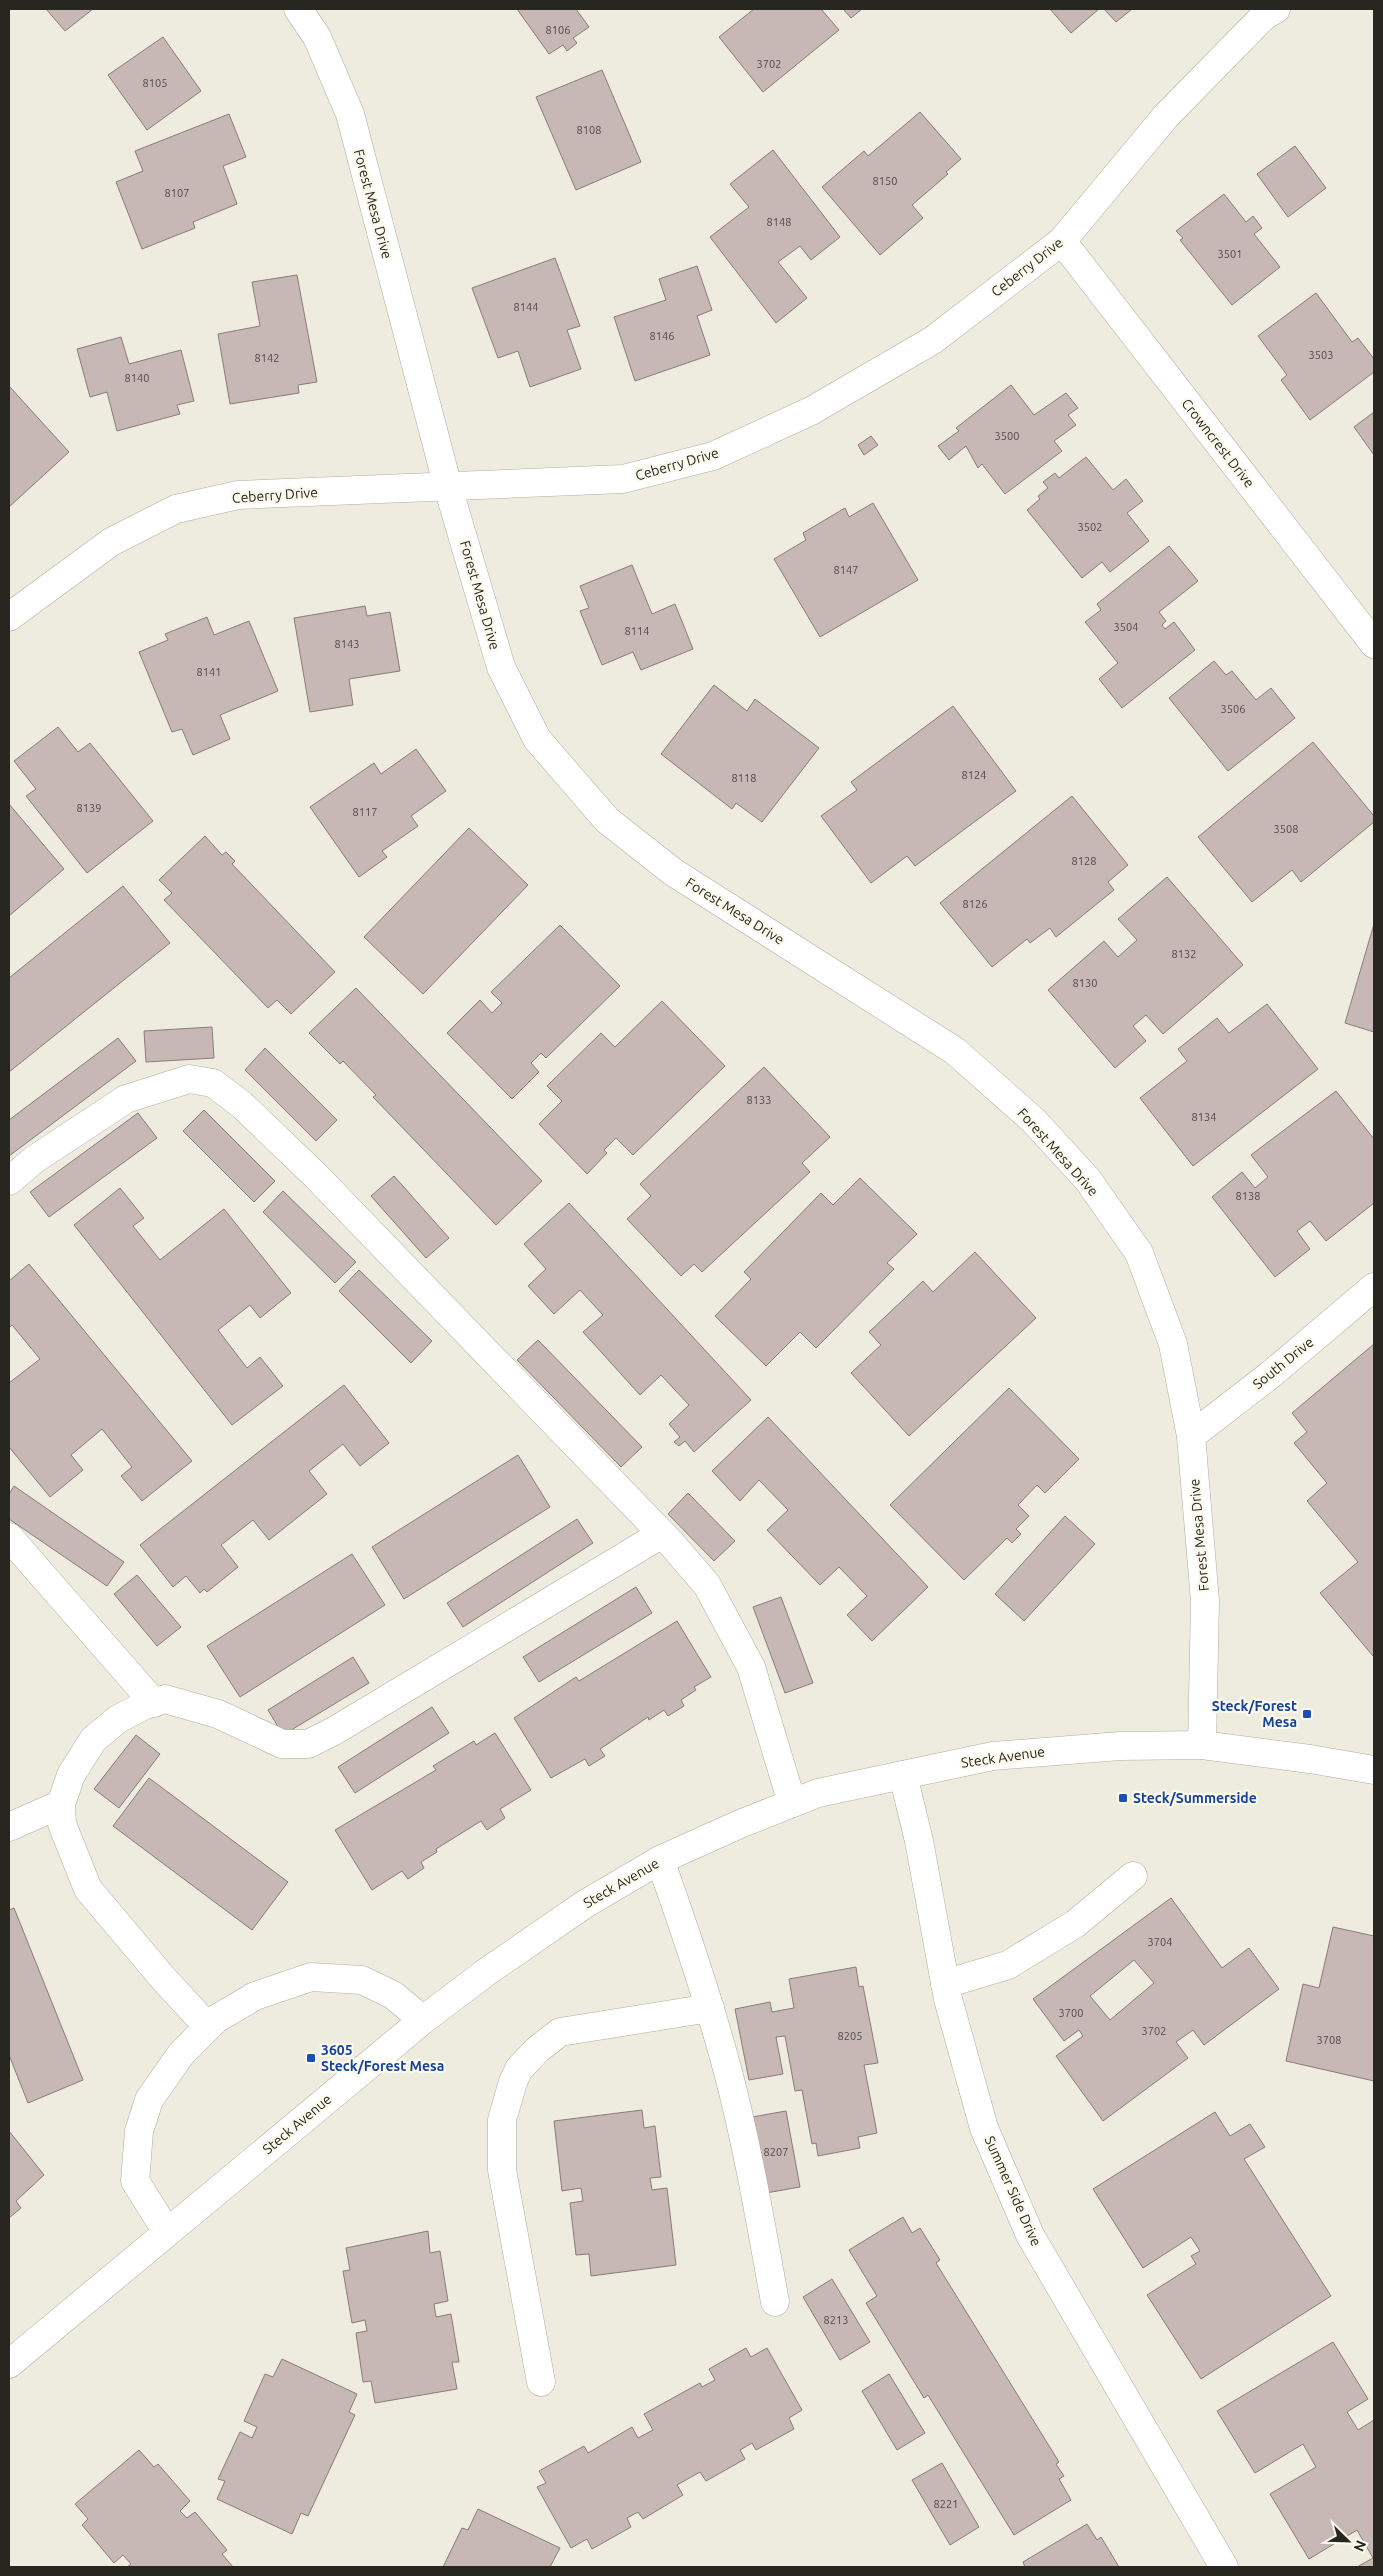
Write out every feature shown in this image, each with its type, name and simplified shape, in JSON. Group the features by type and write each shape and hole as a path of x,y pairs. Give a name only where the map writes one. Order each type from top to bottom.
{"street":[{"name":"Forest Mesa Drive","path":"298,9 316,37 350,114 448,486 501,667 537,739 607,820 673,872 955,1051 1034,1121 1088,1180 1139,1253 1173,1344 1191,1436 1205,1601 1202,1745"},
{"name":"Ceberry Drive","path":"9,617 111,542 176,509 238,495 623,479 713,456 811,412 933,340 1062,241 1166,116 1264,16 1276,9"},
{"name":"Crowncrest Drive","path":"1062,241 1374,644"},
{"path":"9,1181 35,1159 126,1099 189,1079 213,1082 242,1106 316,1176 662,1534 707,1585 751,1667 792,1803"},
{"name":"South Drive","path":"1191,1436 1270,1375 1374,1287"},
{"path":"208,2027 162,1977 88,1889 62,1824 61,1804 71,1775 93,1740 118,1719 154,1702 165,1700 218,1714 282,1744 308,1744 334,1731 662,1534"},
{"path":"9,1537 154,1702"},
{"name":"Steck Avenue","path":"9,2364 423,2020 484,1973 585,1904 660,1860 818,1793 993,1756 1076,1748 1202,1745 1310,1759 1374,1770"},
{"name":"Summer Side Drive","path":"903,1775 919,1841 945,1984 984,2128 1030,2235 1224,2567"},
{"path":"9,1827 61,1804"},
{"path":"660,1860 710,2008 728,2074 759,2210 775,2302"},
{"path":"945,1984 1008,1965 1075,1924 1133,1876"},
{"path":"167,2232 135,2181 139,2131 149,2100 181,2054 216,2020 255,1996 311,1977 362,1980 393,1995 423,2020"},
{"path":"541,2382 502,2170 502,2120 513,2082 519,2070 537,2050 560,2032 710,2008"}],"building":[{"path":"46,9 93,9 65,31"},
{"path":"517,9 576,9 589,27 573,38 577,43 567,51 563,45 549,54"},
{"path":"754,9 821,9 839,30 763,92 719,37"},
{"path":"843,9 862,9 851,18"},
{"path":"1050,9 1099,9 1071,33"},
{"path":"1104,9 1132,9 1116,22"},
{"path":"163,37 201,91 147,130 108,75"},
{"path":"602,70 641,162 576,190 536,97"},
{"path":"920,112 961,159 946,172 948,174 912,205 923,218 880,255 822,187 864,151 868,156"},
{"path":"229,114 246,157 223,166 237,204 193,222 195,228 142,249 116,182 143,171 135,151"},
{"path":"1295,146 1326,188 1288,217 1257,174"},
{"path":"773,150 840,237 811,260 800,246 778,262 807,298 776,323 710,237 749,207 730,184"},
{"path":"1224,194 1246,222 1253,216 1262,228 1254,234 1280,267 1232,305 1180,240 1183,238 1176,231"},
{"path":"555,258 580,326 567,330 581,369 530,387 518,351 498,358 472,288"},
{"path":"697,266 712,310 697,316 710,355 635,381 614,317 666,300 659,279"},
{"path":"297,275 317,382 298,385 299,393 230,404 218,334 260,326 252,282"},
{"path":"1316,293 1352,342 1358,338 1374,359 1374,372 1310,420 1281,380 1287,375 1258,336"},
{"path":"121,337 129,364 181,350 194,401 177,405 180,414 117,431 107,392 90,397 77,349"},
{"path":"1011,385 1034,415 1066,393 1078,408 1068,415 1076,425 1054,441 1062,451 1005,494 982,464 978,468 966,446 949,460 938,446 959,431 956,428"},
{"path":"9,386 69,452 9,507"},
{"path":"1374,412 1374,455 1354,427"},
{"path":"871,436 878,445 864,455 858,445"},
{"path":"1086,457 1113,490 1126,479 1143,501 1127,513 1149,541 1110,572 1102,562 1082,578 1027,510 1040,499 1038,496 1048,488 1043,482 1055,473 1059,478"},
{"path":"873,503 918,580 820,637 774,559 806,540 803,533 845,508 849,517"},
{"path":"1169,546 1198,581 1159,612 1166,621 1162,625 1165,629 1174,622 1195,650 1122,708 1099,679 1118,663 1085,622 1101,610 1097,604"},
{"path":"632,565 652,614 675,604 693,649 641,670 633,652 602,665 580,611 589,608 580,586"},
{"path":"365,606 367,616 390,612 400,671 349,679 353,705 310,712 294,618"},
{"path":"207,617 214,635 249,621 278,691 220,715 230,739 193,755 182,729 172,732 139,652 168,640 165,634"},
{"path":"1214,661 1226,675 1232,671 1256,700 1271,688 1295,718 1228,771 1169,698"},
{"path":"714,685 747,711 755,699 819,748 762,822 736,803 732,809 661,754"},
{"path":"953,706 1016,791 915,866 907,856 871,883 821,816 857,790 851,782"},
{"path":"58,727 78,752 90,743 153,821 87,873 26,796 36,789 14,761"},
{"path":"1313,742 1374,816 1374,822 1301,882 1292,870 1252,902 1198,837"},
{"path":"416,749 446,791 411,816 418,826 382,851 387,857 359,877 310,807 374,763 381,774"},
{"path":"1072,796 1128,865 1108,882 1114,890 1056,937 1050,928 1030,943 1027,939 992,967 940,903"},
{"path":"9,804 64,869 9,916"},
{"path":"469,828 528,885 423,994 364,937"},
{"path":"205,836 222,855 226,852 235,861 232,864 335,972 291,1014 277,1000 268,1008 164,900 172,893 159,880"},
{"path":"1167,877 1243,965 1163,1034 1146,1015 1133,1026 1146,1041 1115,1068 1048,990 1104,941 1118,957 1137,940 1118,919"},
{"path":"123,886 170,943 9,1072 9,978"},
{"path":"1374,924 1374,1032 1345,1023"},
{"path":"560,925 620,986 546,1058 541,1053 531,1063 539,1072 512,1099 447,1033 480,1000 492,1013 502,1003 491,992"},
{"path":"356,988 542,1181 496,1225 373,1097 376,1095 343,1061 340,1064 309,1033"},
{"path":"662,1001 725,1066 633,1155 616,1138 604,1150 607,1153 587,1174 539,1124 562,1101 547,1086 601,1033 615,1047"},
{"path":"1267,1004 1318,1069 1193,1166 1140,1098 1187,1061 1178,1049 1217,1018 1229,1033"},
{"path":"212,1027 214,1058 146,1062 144,1031"},
{"path":"118,1038 136,1061 9,1156 9,1120"},
{"path":"265,1048 337,1120 316,1141 245,1070"},
{"path":"764,1067 830,1137 802,1163 810,1172 702,1272 694,1264 681,1276 627,1219 651,1196 640,1184"},
{"path":"1336,1091 1374,1139 1374,1203 1326,1241 1310,1221 1297,1231 1310,1249 1275,1277 1212,1197 1242,1172 1255,1188 1268,1177 1251,1155"},
{"path":"204,1110 275,1181 254,1202 183,1131"},
{"path":"138,1113 157,1138 49,1217 30,1192"},
{"path":"394,1176 449,1238 426,1258 371,1196"},
{"path":"860,1178 917,1234 887,1263 894,1269 816,1348 800,1332 766,1366 715,1316 751,1279 744,1272 821,1193 833,1205"},
{"path":"120,1188 144,1218 133,1226 160,1260 224,1209 291,1293 260,1318 250,1305 218,1330 247,1368 260,1357 283,1386 232,1425 74,1225"},
{"path":"283,1191 356,1262 335,1283 263,1212"},
{"path":"569,1203 751,1400 694,1452 685,1441 679,1446 674,1442 680,1437 669,1424 689,1405 661,1375 640,1395 583,1332 603,1315 580,1290 554,1314 528,1286 546,1269 524,1244"},
{"path":"975,1252 1036,1318 909,1436 851,1373 881,1345 869,1332 923,1281 933,1292"},
{"path":"29,1264 192,1461 142,1501 121,1476 132,1467 102,1429 71,1455 83,1470 50,1497 9,1447 9,1383 40,1359 12,1325 9,1328 9,1281"},
{"path":"359,1270 432,1341 411,1363 339,1291"},
{"path":"538,1340 642,1447 621,1467 517,1360"},
{"path":"1374,1344 1373,1656 1320,1593 1358,1562 1307,1501 1327,1483 1294,1443 1307,1432 1292,1413"},
{"path":"344,1385 389,1443 360,1466 343,1444 309,1471 327,1494 269,1540 253,1520 221,1545 238,1567 207,1592 204,1589 200,1593 186,1576 173,1587 140,1545"},
{"path":"1009,1388 1079,1459 1045,1493 1037,1485 1018,1505 1029,1516 1016,1529 1021,1534 1012,1543 1007,1538 964,1580 890,1505"},
{"path":"768,1417 928,1587 872,1641 847,1615 867,1596 839,1567 820,1585 767,1530 788,1510 759,1480 740,1501 712,1471"},
{"path":"518,1455 550,1507 404,1599 372,1547"},
{"path":"14,1486 124,1562 107,1586 9,1519 9,1494"},
{"path":"688,1493 735,1541 714,1561 668,1514"},
{"path":"1065,1516 1095,1544 1024,1621 995,1594"},
{"path":"577,1519 593,1543 463,1627 447,1603"},
{"path":"352,1554 385,1605 240,1697 207,1646"},
{"path":"137,1575 181,1627 157,1646 114,1594"},
{"path":"636,1587 652,1613 539,1682 523,1657"},
{"path":"781,1597 813,1683 785,1693 753,1607"},
{"path":"677,1621 711,1677 694,1687 696,1690 681,1700 684,1706 668,1716 664,1710 649,1720 648,1717 600,1749 605,1756 589,1766 585,1759 551,1778 514,1718 576,1677 579,1681"},
{"path":"353,1657 369,1683 283,1735 268,1710"},
{"path":"432,1707 449,1733 355,1793 338,1767"},
{"path":"495,1733 531,1790 500,1809 505,1818 487,1830 481,1821 436,1849 437,1852 421,1862 424,1868 408,1879 402,1871 372,1890 335,1830 436,1770 433,1766 474,1741 476,1745"},
{"path":"136,1735 160,1754 119,1808 94,1789"},
{"path":"149,1778 288,1882 252,1930 113,1826"},
{"path":"1171,1898 1222,1968 1249,1948 1279,1989 1204,2045 1193,2030 1176,2042 1188,2058 1103,2121 1056,2056 1083,2036 1079,2030 1064,2041 1033,1999","holes":["1134,1960 1154,1983 1110,2020 1090,1996"]},
{"path":"14,1908 83,2080 28,2103 9,2055 9,1910"},
{"path":"1333,1927 1374,1936 1374,2081 1286,2061 1303,1984 1319,1988"},
{"path":"856,1967 859,1987 863,1986 878,2063 864,2065 877,2133 858,2137 860,2148 818,2156 816,2143 812,2144 802,2090 795,2091 785,2036 776,2037 783,2074 749,2080 735,2009 770,2002 772,2012 794,2008 789,1979"},
{"path":"642,2110 644,2128 655,2126 661,2177 650,2178 652,2190 667,2188 676,2265 591,2276 589,2254 576,2255 570,2203 583,2201 581,2188 562,2191 554,2121"},
{"path":"786,2111 800,2187 766,2193 752,2117"},
{"path":"1215,2112 1230,2136 1250,2124 1265,2147 1244,2159 1331,2296 1201,2379 1147,2295 1196,2264 1191,2256 1200,2251 1191,2237 1143,2268 1093,2189"},
{"path":"9,2131 44,2175 16,2201 21,2208 9,2218"},
{"path":"903,2217 912,2233 920,2228 940,2260 936,2263 1059,2462 1056,2464 1064,2476 1059,2479 1071,2500 1014,2535 928,2395 924,2398 866,2303 877,2296 849,2250"},
{"path":"428,2231 430,2253 440,2251 448,2301 434,2304 436,2317 451,2314 459,2362 452,2362 457,2389 375,2403 371,2381 363,2382 356,2333 367,2331 365,2320 352,2323 343,2271 350,2270 346,2248"},
{"path":"832,2279 870,2342 840,2360 803,2297"},
{"path":"1333,2342 1368,2399 1347,2412 1358,2430 1374,2420 1374,2567 1357,2567 1373,2558 1357,2530 1309,2559 1270,2494 1316,2467 1303,2444 1255,2473 1217,2411"},
{"path":"746,2348 751,2357 767,2348 802,2410 789,2418 794,2429 756,2450 752,2443 740,2450 745,2459 706,2481 700,2472 677,2485 683,2495 643,2519 638,2512 627,2518 631,2527 592,2549 587,2539 571,2548 537,2487 546,2483 539,2471 584,2446 588,2453 632,2427 638,2438 653,2430 644,2414 700,2383 702,2387 715,2380 709,2369"},
{"path":"282,2359 357,2394 349,2412 355,2415 308,2516 301,2513 292,2534 217,2499 225,2481 218,2479 240,2432 252,2438 257,2427 244,2421 265,2374 273,2377"},
{"path":"889,2374 925,2433 897,2450 862,2391"},
{"path":"139,2450 154,2467 158,2464 190,2501 180,2511 187,2518 195,2512 227,2550 222,2554 233,2567 127,2567 131,2564 123,2555 114,2563 82,2525 88,2519 75,2504"},
{"path":"942,2463 979,2527 950,2545 912,2480"},
{"path":"478,2509 560,2548 550,2567 443,2567 462,2528 468,2530"},
{"path":"1087,2524 1097,2540 1101,2537 1119,2567 1025,2567 1023,2562"}],"place":[{"name":"Steck/Forest Mesa","path":"1307,1714"},
{"name":"Steck/Summerside","path":"1123,1798"},
{"name":"3605 Steck/Forest Mesa","path":"311,2058"}]}
